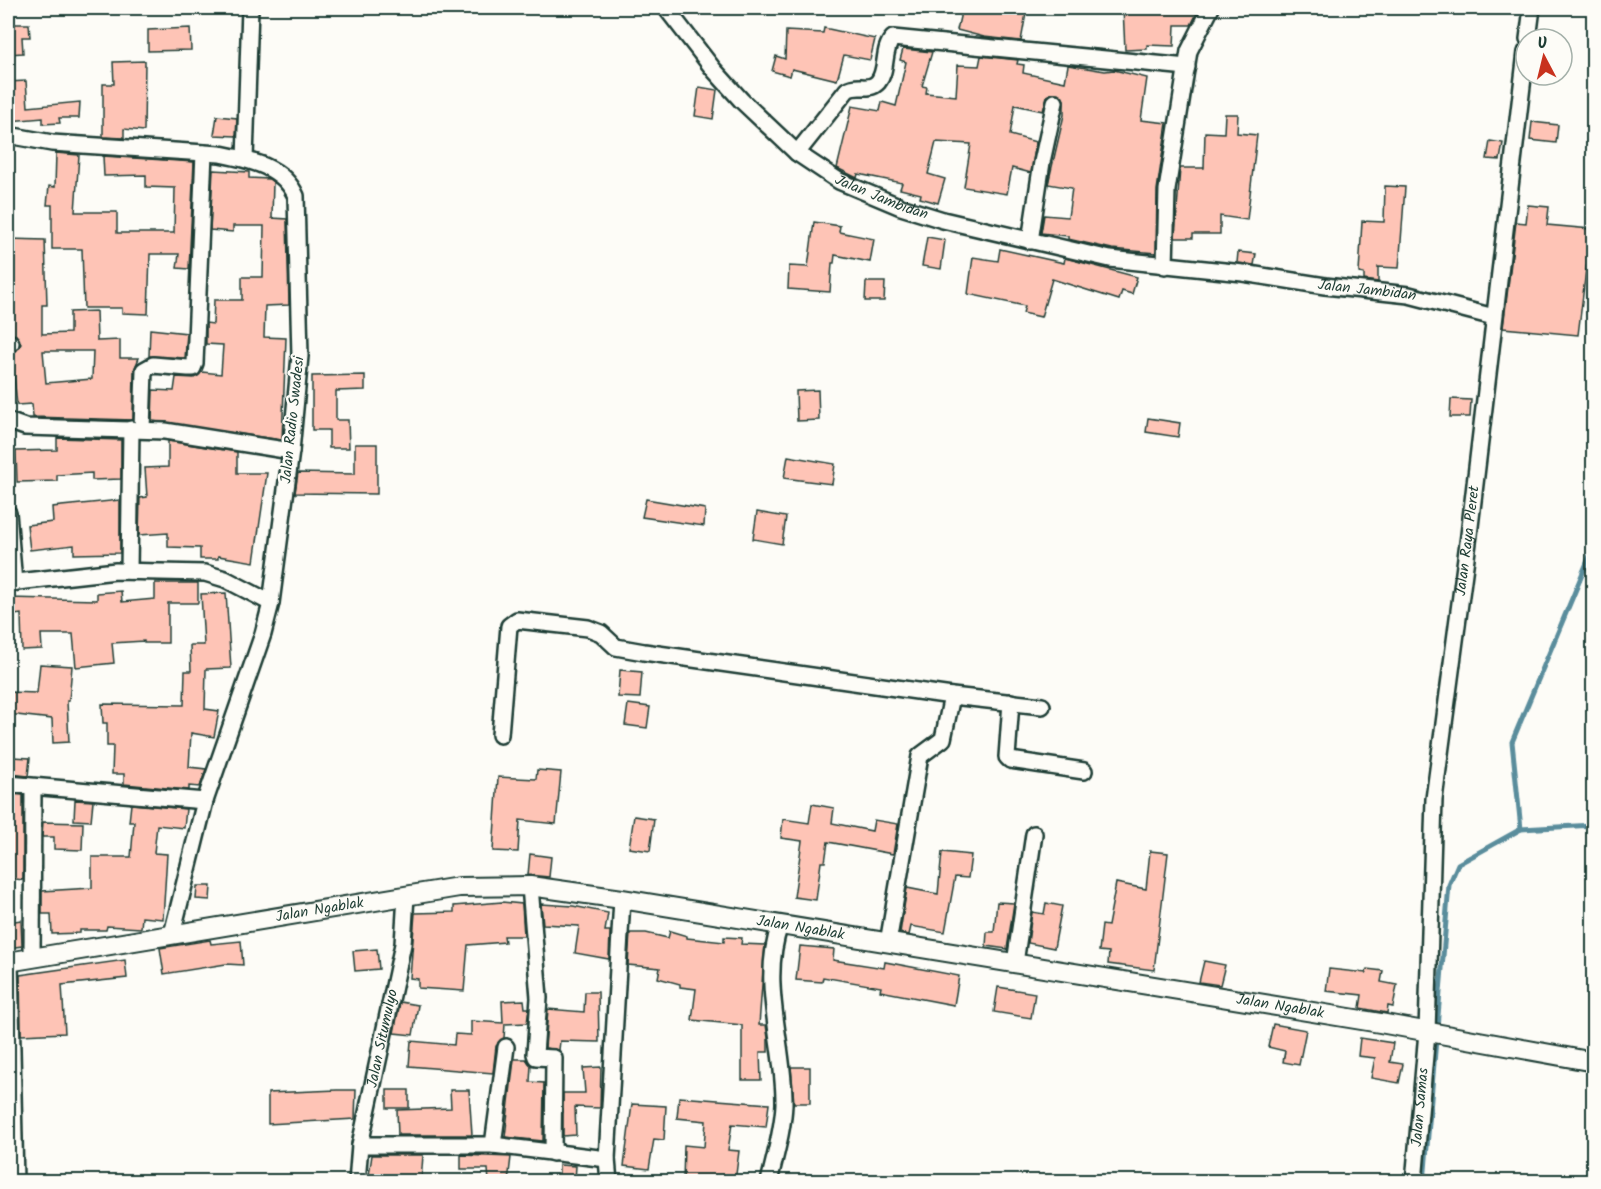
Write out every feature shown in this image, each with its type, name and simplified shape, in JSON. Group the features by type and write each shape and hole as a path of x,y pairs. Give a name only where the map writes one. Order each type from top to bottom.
{"street":[{"path":"245,159 250,8"},
{"name":"Jalan Jambidan","path":"666,8 714,70 742,101 797,153 839,181 901,207 1030,241 1110,259 1243,273 1409,296 1494,318"},
{"path":"1165,266 1167,190 1189,51 1211,8"},
{"path":"1530,27 1532,8"},
{"path":"797,153 847,90 855,86 870,87 878,82 893,38 1187,67"},
{"name":"Jalan Raya Pleret","path":"1430,1033 1434,799 1469,535 1522,87"},
{"path":"1030,241 1042,162 1055,102"},
{"name":"Jalan Radio Swadesi","path":"8,135 52,143 204,153 245,159 282,174 296,196 301,333 291,451 271,603 263,634 205,801 172,934"},
{"path":"129,571 136,429 144,370 153,365 193,368 195,363 204,153"},
{"path":"8,422 25,427 136,429 291,451"},
{"path":"8,513 11,583 129,571 217,576 271,603"},
{"path":"500,735 509,626 517,620 588,628 601,633 616,646 644,652 952,696 1042,706"},
{"path":"888,943 920,756 943,739 952,696"},
{"path":"1011,702 1006,757 1010,760 1084,771"},
{"path":"8,784 33,788 205,801"},
{"path":"33,788 33,957"},
{"path":"1015,963 1034,834"},
{"name":"Jalan Ngablak","path":"9,962 474,886 530,886 622,898 1015,963 1593,1062"},
{"path":"530,886 539,998 535,1054 536,1057 554,1058 553,1153"},
{"name":"Jalan Situmulyo","path":"357,1182 360,1145 403,944 406,896"},
{"path":"609,1182 607,1159 622,898"},
{"path":"769,1182 784,1104 771,969 774,939 780,925"},
{"path":"9,962 15,1182"},
{"name":"Jalan Samas","path":"1414,1182 1430,1033"},
{"path":"493,1145 506,1047"},
{"path":"360,1145 493,1145 607,1159"}],"building":[{"path":"962,8 1027,8 1021,41 984,37 957,30"},
{"path":"1123,8 1198,8 1191,25 1175,25 1174,46 1147,45 1147,49 1125,50"},
{"path":"8,24 29,24 30,37 22,37 23,53 8,54"},
{"path":"190,28 191,50 148,51 148,30"},
{"path":"824,28 875,39 870,60 844,55 837,80 792,69 790,76 772,71 776,56 785,59 786,31 823,33"},
{"path":"903,49 932,52 922,86 927,87 926,93 956,96 958,65 979,66 981,56 1018,60 1017,64 1024,65 1023,73 1065,82 1068,65 1105,71 1114,70 1147,78 1141,120 1167,123 1157,190 1156,253 1112,249 1068,239 1068,236 1041,233 1044,215 1068,217 1072,188 1048,184 1064,115 1064,100 1058,93 1047,96 1043,111 1015,105 1010,135 1036,142 1031,173 1012,168 1007,194 964,187 971,144 936,142 928,174 945,179 938,203 920,198 921,194 900,189 902,183 858,174 857,178 837,168 852,106 880,111 882,102 896,106 906,62 900,60"},
{"path":"145,61 144,131 124,129 124,138 103,137 103,84 114,84 113,62"},
{"path":"26,81 28,107 80,102 79,118 59,118 60,123 43,124 43,118 9,121 8,82"},
{"path":"699,87 717,90 713,119 695,116"},
{"path":"1225,114 1238,114 1237,133 1257,135 1247,220 1220,216 1220,234 1193,234 1193,238 1175,238 1180,168 1204,168 1205,132 1224,133"},
{"path":"217,116 237,118 236,136 214,135"},
{"path":"1532,122 1558,125 1556,143 1530,140"},
{"path":"1490,141 1503,143 1500,160 1487,159"},
{"path":"56,153 79,155 75,212 117,212 117,233 174,233 175,188 146,187 146,175 104,176 103,156 194,162 189,269 177,268 179,254 150,254 148,314 122,313 122,308 84,308 82,249 52,249 52,205 47,205 49,186 55,187"},
{"path":"213,170 249,172 249,178 269,179 273,182 272,218 287,219 289,305 265,306 264,337 286,338 282,440 152,421 153,390 174,391 176,377 194,378 202,372 221,374 223,345 206,344 206,323 213,324 214,300 242,300 242,277 263,277 264,226 233,226 233,232 210,230"},
{"path":"1385,186 1405,187 1399,268 1378,267 1378,282 1364,280 1364,274 1359,273 1362,221 1384,222"},
{"path":"1528,205 1549,207 1547,225 1591,229 1578,335 1503,328 1516,222 1526,223"},
{"path":"814,222 840,226 839,232 874,239 870,262 835,255 834,263 832,263 830,292 788,289 789,266 808,267"},
{"path":"927,237 945,240 941,269 922,266"},
{"path":"8,239 45,240 47,305 42,305 42,334 70,333 70,312 96,311 97,341 120,340 120,358 139,358 134,370 133,420 33,417 32,404 17,405 14,376 8,376 8,353 16,351 21,344 16,335 8,333","holes":["43,351 93,351 92,379 46,383"]},
{"path":"1000,249 1064,263 1065,258 1137,277 1132,294 1122,291 1119,300 1052,279 1041,317 1023,313 1025,306 968,294 973,257 998,261"},
{"path":"1238,252 1256,254 1254,265 1237,263"},
{"path":"866,282 885,282 884,301 865,301"},
{"path":"150,329 187,333 185,358 149,356"},
{"path":"365,375 365,390 336,391 336,420 348,420 349,448 329,448 329,430 312,430 312,376"},
{"path":"818,390 819,420 797,421 796,391"},
{"path":"1451,399 1471,400 1470,417 1450,417"},
{"path":"1148,418 1180,423 1178,437 1146,432"},
{"path":"57,438 121,440 121,479 92,480 92,473 57,475 57,481 17,482 16,451 57,450"},
{"path":"168,441 237,452 237,473 267,473 254,562 218,556 218,559 200,559 200,548 168,547 168,533 139,535 140,498 147,497 145,468 168,467"},
{"path":"355,444 377,444 377,494 295,493 298,473 355,474"},
{"path":"788,456 835,464 832,484 784,478"},
{"path":"646,499 705,509 704,526 642,517"},
{"path":"120,500 120,553 74,554 74,545 30,550 27,525 53,522 52,507"},
{"path":"757,512 786,517 782,544 753,539"},
{"path":"155,583 198,583 198,603 168,603 168,643 144,643 144,641 112,643 114,663 76,667 73,634 41,634 42,649 22,650 21,614 8,616 8,598 97,600 97,593 121,591 122,602 155,599"},
{"path":"226,593 231,668 206,669 205,709 219,711 214,737 191,733 189,767 206,769 200,787 189,786 189,790 124,784 124,774 112,774 113,746 107,746 107,723 103,723 102,704 184,705 185,671 191,671 190,645 204,645 201,594"},
{"path":"40,664 72,666 69,701 67,701 69,742 53,743 52,719 8,714 8,692 37,693"},
{"path":"620,670 642,672 640,698 618,697"},
{"path":"628,704 650,707 647,728 625,725"},
{"path":"12,757 30,758 28,776 11,774"},
{"path":"537,770 561,772 556,824 520,820 518,852 493,851 498,777 536,779"},
{"path":"8,794 23,795 23,880 8,878"},
{"path":"75,800 93,801 91,821 74,820"},
{"path":"131,804 186,809 184,828 157,825 154,853 167,854 163,919 142,917 141,928 107,926 106,930 80,930 80,933 52,934 51,914 42,914 42,891 92,888 92,857 131,857 134,822 129,822"},
{"path":"812,804 834,808 832,823 872,831 874,820 898,824 893,854 828,842 825,862 821,862 816,900 794,897 802,841 781,838 783,819 809,823"},
{"path":"634,816 654,819 650,851 629,848"},
{"path":"43,822 83,823 82,850 54,849 54,837 42,837"},
{"path":"1150,851 1168,853 1154,970 1108,964 1109,952 1099,951 1102,925 1108,926 1116,883 1146,889"},
{"path":"942,852 971,855 968,878 955,877 945,932 911,926 909,935 900,933 907,888 938,894"},
{"path":"530,854 551,857 549,877 528,875"},
{"path":"197,886 211,886 210,900 196,899"},
{"path":"502,902 522,904 524,936 504,936 505,942 468,945 464,991 418,988 418,979 410,978 415,913 454,912 454,906"},
{"path":"997,902 1014,903 1007,949 986,946 987,932 994,932"},
{"path":"1046,903 1062,906 1054,948 1028,943 1032,912 1044,914"},
{"path":"541,904 573,906 608,913 605,931 610,931 609,959 575,953 579,926 543,924"},
{"path":"21,920 22,946 8,948 8,922"},
{"path":"670,931 687,936 687,938 724,942 724,937 742,938 741,944 765,945 759,1025 766,1025 768,1052 760,1052 761,1080 742,1080 742,1025 692,1020 696,989 680,987 680,984 658,978 660,968 628,965 630,933 646,933 668,938"},
{"path":"210,940 211,944 241,941 243,965 226,964 164,974 160,948"},
{"path":"800,946 834,949 833,960 884,968 885,962 959,976 954,1005 880,991 881,987 823,977 822,982 796,980"},
{"path":"377,949 379,969 355,971 353,951"},
{"path":"125,960 127,978 62,985 65,1033 21,1035 20,975"},
{"path":"1204,961 1225,965 1220,985 1199,982"},
{"path":"1329,969 1366,973 1367,969 1383,971 1381,982 1397,985 1393,1007 1388,1006 1387,1013 1360,1008 1362,995 1326,991"},
{"path":"998,987 1035,993 1031,1018 994,1012"},
{"path":"585,992 598,992 599,1042 560,1041 559,1050 545,1048 548,1009 584,1012"},
{"path":"524,1000 525,1008 529,1008 527,1023 505,1024 504,1038 496,1046 493,1073 409,1066 411,1041 454,1045 455,1034 471,1035 471,1021 503,1023 502,1001"},
{"path":"400,1002 418,1005 413,1035 394,1033"},
{"path":"1273,1024 1306,1030 1299,1065 1283,1062 1285,1051 1268,1047"},
{"path":"1360,1038 1393,1043 1390,1062 1403,1064 1399,1083 1371,1078 1375,1058 1358,1056"},
{"path":"514,1059 526,1059 531,1065 530,1082 544,1083 543,1141 505,1137"},
{"path":"601,1067 600,1108 575,1107 576,1135 563,1136 563,1093 585,1093 583,1068"},
{"path":"791,1067 810,1067 810,1103 794,1103"},
{"path":"356,1090 355,1119 268,1124 268,1093"},
{"path":"387,1090 409,1090 409,1108 387,1108"},
{"path":"450,1090 469,1090 472,1135 398,1135 397,1110 451,1108"},
{"path":"679,1097 769,1104 766,1127 732,1124 728,1150 739,1151 735,1182 683,1182 684,1145 704,1147 706,1121 677,1118"},
{"path":"632,1104 666,1106 664,1140 654,1139 649,1169 624,1166"},
{"path":"372,1155 423,1155 421,1182 368,1182"},
{"path":"461,1155 511,1157 508,1182 489,1182 488,1169 461,1169"},
{"path":"559,1165 576,1166 575,1180 559,1179"}],"waterway":[{"path":"1424,1182 1449,885 1458,864 1521,829 1512,742 1594,546"},
{"path":"1521,829 1594,825"}]}
